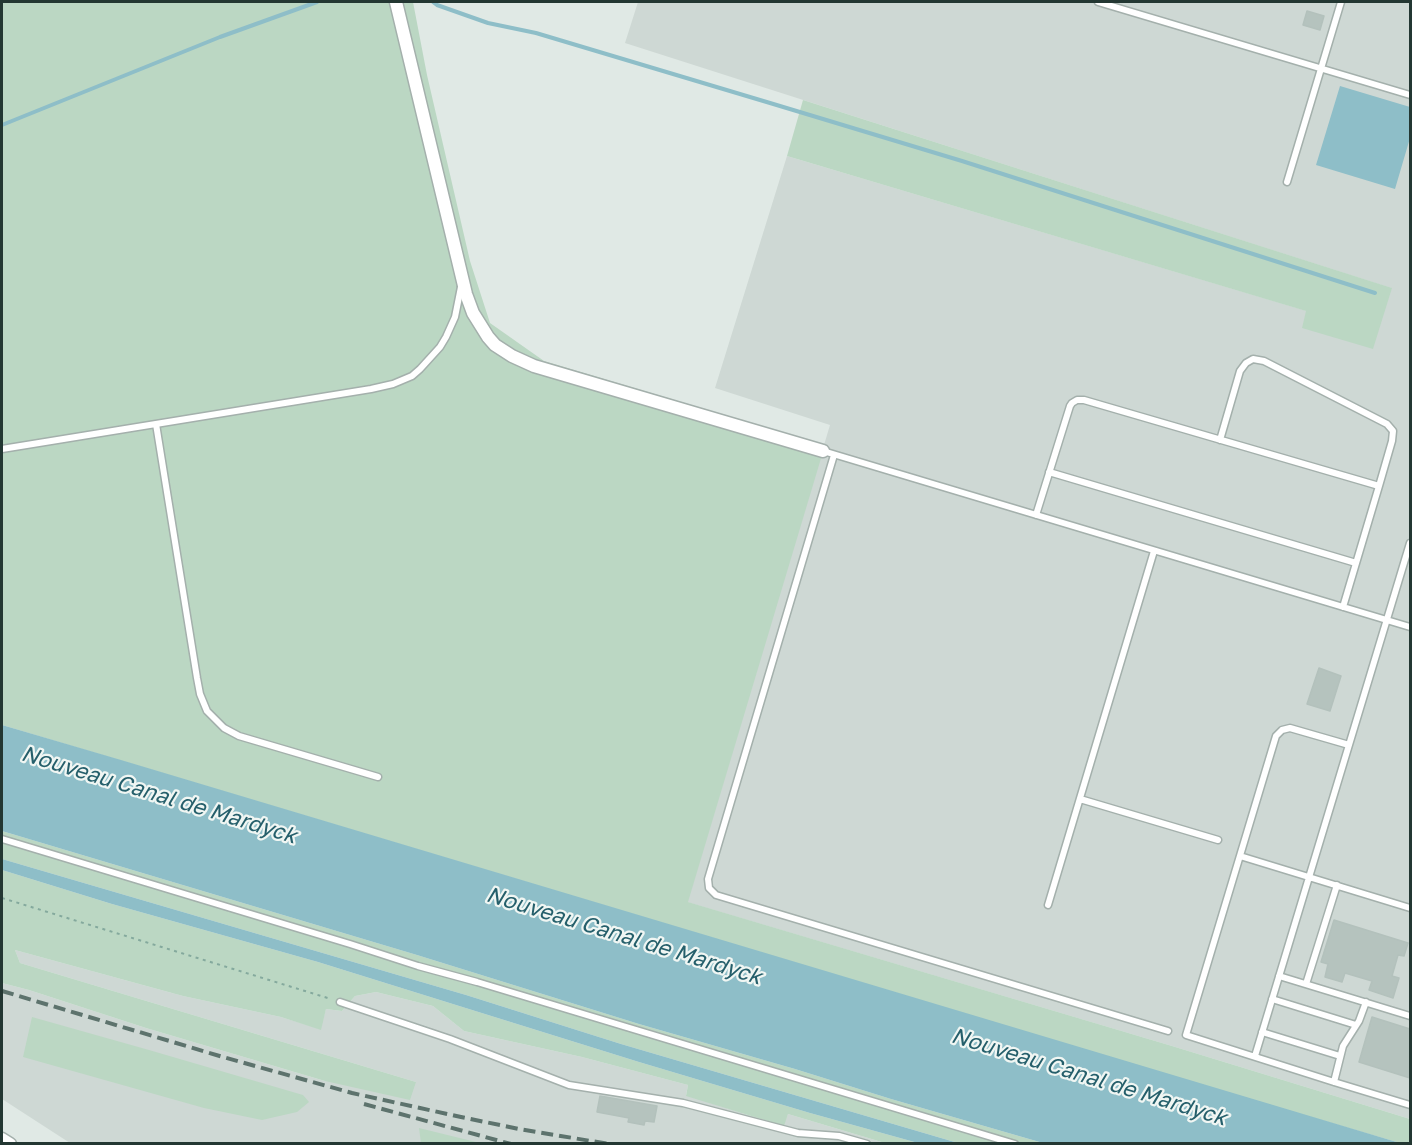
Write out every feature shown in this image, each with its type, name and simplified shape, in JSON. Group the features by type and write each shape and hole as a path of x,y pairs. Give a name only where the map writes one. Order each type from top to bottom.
{"street":[{"path":"396,2 462,280 473,313 483,331 495,345 534,366 829,453"},
{"path":"2,1139 10,1143"}],"lane":[{"path":"1098,2 1410,95"},
{"path":"1287,182 1341,2"},
{"path":"2,449 371,389 403,380 428,363 446,337 454,317 462,280"},
{"path":"1220,440 1240,371 1246,363 1253,359 1264,361 1387,424 1393,431 1343,607"},
{"path":"1036,515 1070,406 1077,400 1084,400 1379,486"},
{"path":"156,424 197,678 207,711 224,728 239,736 378,777"},
{"path":"1168,1031 716,895 709,888 708,879 829,453 1410,627"},
{"path":"1049,472 1356,563"},
{"path":"1255,1056 1410,543"},
{"path":"1048,905 1154,551"},
{"path":"1349,745 1296,729 1279,732 1274,742 1186,1035 1410,1105"},
{"path":"1080,799 1218,840"},
{"path":"2,839 418,966 465,978 1015,1143"},
{"path":"1240,856 1410,908"},
{"path":"1306,984 1337,885"},
{"path":"1279,976 1410,1016"},
{"path":"1272,999 1356,1025"},
{"path":"340,1002 450,1039 575,1087 666,1100 798,1133 846,1137 867,1143"},
{"path":"1334,1082 1346,1040 1356,1025 1366,1002"},
{"path":"1262,1032 1340,1056"}],"path":[{"path":"2,898 340,1002"}],"shaded area":[{"path":"638,2 1410,2 1410,1119 687,902 830,425 715,388 787,156 1307,311 1303,328 1391,288 625,43"},
{"path":"15,950 183,996 281,1017 320,1029 326,1009 342,1011 355,996 376,992 433,1006 464,1031 582,1057 688,1085 686,1095 783,1126 788,1114 885,1143 70,1143 2,1099 2,983 325,1081 416,1082 20,963"}],"green space":[{"path":"2,2 413,2 427,75 470,261 490,323 544,361 825,445 688,902 1410,1119 1410,1143 1400,1143 1297,1113 2,725"},
{"path":"803,100 1392,288 1373,349 1302,328 1306,311 787,156"},
{"path":"2,831 639,1024 1043,1143 958,1143 2,859"},
{"path":"2,870 112,904 318,962 810,1113 918,1143 885,1143 788,1114 784,1126 686,1096 688,1085 582,1057 464,1031 433,1006 376,992 355,996 342,1011 326,1009 321,1030 281,1017 183,996 15,950 20,963 416,1082 410,1100 325,1081 146,1028 2,983"},
{"path":"32,1017 303,1095 309,1102 297,1112 262,1120 204,1108 23,1057"},
{"path":"419,1128 480,1143 421,1143"}],"water":[{"path":"1340,86 1410,107 1410,138 1395,189 1316,165"},
{"name":"Nouveau Canal de Mardyck","path":"2,725 1400,1143 1043,1143 639,1024 2,831"},
{"path":"2,859 958,1143 918,1143 810,1113 318,962 112,904 2,870"}],"building":[{"path":"1307,11 1324,16 1320,30 1303,25"},
{"path":"1319,668 1341,676 1330,711 1307,704"},
{"path":"1334,920 1408,943 1404,956 1398,955 1392,976 1399,978 1393,998 1369,990 1372,981 1345,973 1342,982 1325,977 1328,964 1321,962"},
{"path":"1372,1017 1410,1029 1410,1078 1359,1062"},
{"path":"600,1096 657,1106 654,1122 645,1121 644,1125 628,1122 629,1118 597,1112"}],"waterway":[{"path":"2,125 220,37 317,2"},
{"path":"433,2 488,23 536,33 962,161 1375,293"}],"railway":[{"path":"2,991 352,1093 519,1129 609,1144"},
{"path":"364,1104 511,1144"}]}
